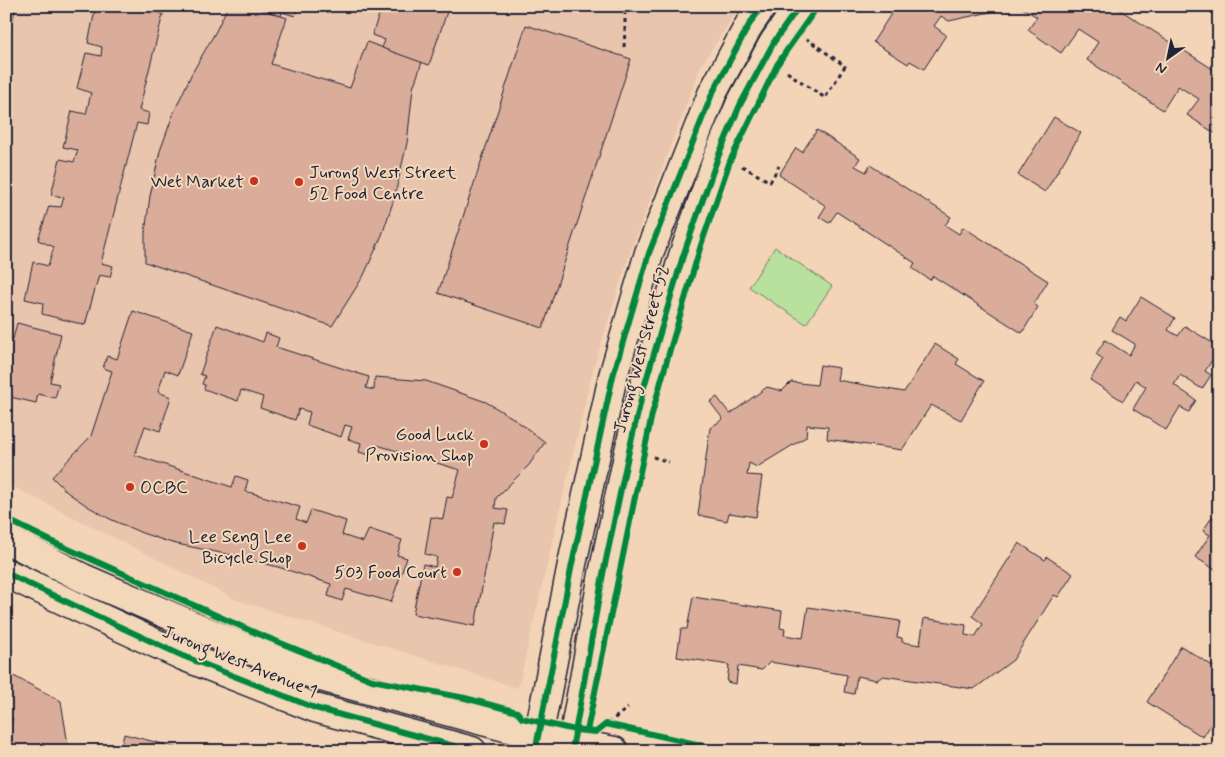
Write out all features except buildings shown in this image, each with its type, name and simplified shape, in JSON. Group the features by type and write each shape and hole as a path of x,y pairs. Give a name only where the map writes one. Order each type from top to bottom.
{"street":[{"name":"Jurong West Street 52","path":"536,744 572,564 613,376 649,253 712,94 762,6"},
{"name":"Jurong West Street 52","path":"573,741 603,574 629,451 644,387 682,256 718,156 740,105 774,42 793,15"},
{"name":"Jurong West Avenue 1","path":"6,539 82,578 250,650 317,676 536,744 615,738"},
{"name":"Jurong West Avenue 1","path":"6,573 183,656 315,708 472,751"}],"path":[{"path":"624,47 625,6"},
{"path":"765,58 825,98 836,82 845,66 793,15"},
{"path":"748,169 770,182 779,166"},
{"path":"659,459 669,462"},
{"path":"573,741 596,732 628,708"},
{"path":"606,724 615,738"}],"shaded area":[{"path":"6,6 740,6 701,66 628,258 593,369 518,688 237,600 6,483"}],"green space":[{"path":"775,247 832,286 806,324 749,287"}],"cycle path":[{"path":"535,751 572,564 613,376 649,253 712,94 749,25 762,6"},
{"path":"573,744 603,574 629,451 644,387 683,256 718,157 740,105 774,42 799,6"},
{"path":"587,731 652,414 701,245 730,161 777,65 818,6"},
{"path":"6,519 55,543 256,633 372,680 465,698 517,712 522,718 575,730 596,732 606,724 728,751"},
{"path":"6,573 183,656 315,708 472,751"}],"place":[{"name":"Wet Market","path":"254,181"},
{"name":"Jurong West Street 52 Food Centre","path":"299,182"},
{"name":"Good Luck Provision Shop","path":"484,444"},
{"name":"OCBC","path":"130,487"},
{"name":"Lee Seng Lee Bicycle Shop","path":"302,546"},
{"name":"503 Food Court","path":"457,572"}]}
